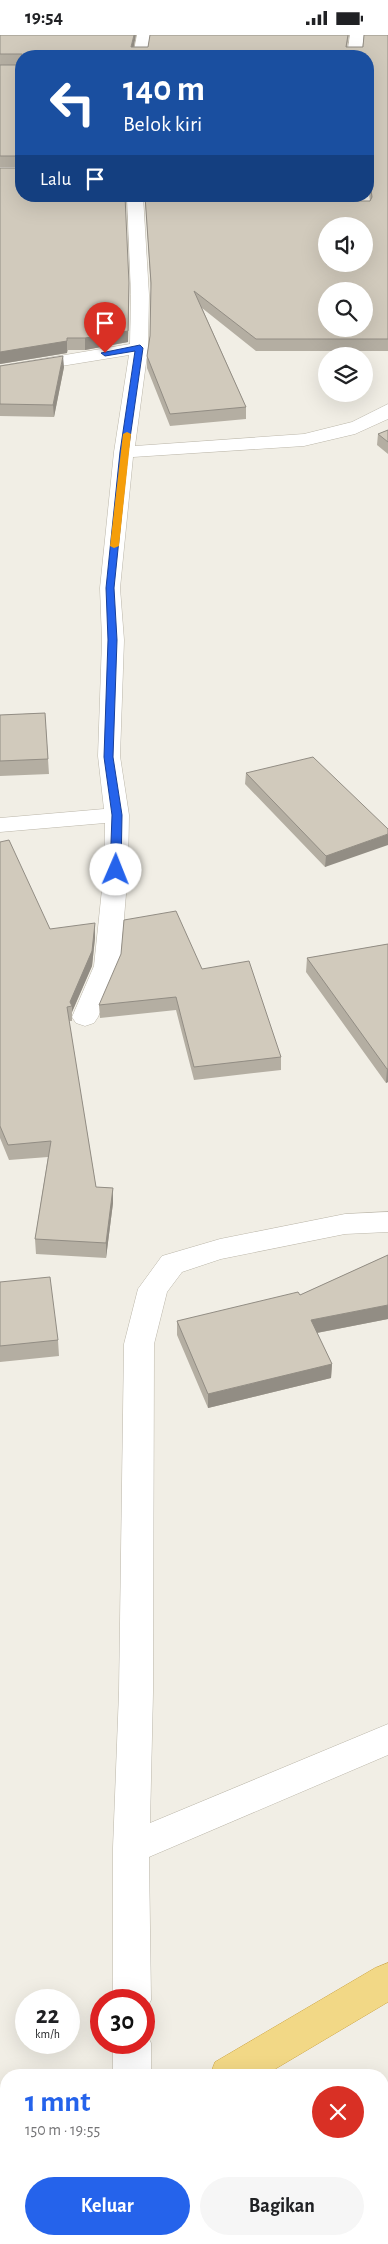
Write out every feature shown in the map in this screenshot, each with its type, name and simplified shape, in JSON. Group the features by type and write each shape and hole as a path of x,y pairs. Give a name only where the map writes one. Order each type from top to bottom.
{"highway":[{"path":"239,2069 388,1981"}],"street":[{"path":"141,50 144,35"},
{"path":"355,50 357,35"},
{"path":"85,1017 107,966 116,870 117,815 109,757 113,640 110,588 124,452 140,348 140,295 135,202"},
{"path":"0,371 140,348"},
{"path":"124,452 304,440 329,436 378,418 388,410"},
{"path":"0,825 117,815"},
{"path":"132,1989 131,1848 136,1692 138,1344 153,1289 172,1264 220,1249 345,1224 388,1222"},
{"path":"131,1848 388,1739"},
{"path":"132,2054 132,2069"}],"building":[{"path":"0,35 134,35 131,47 148,47 150,35 348,35 346,47 363,47 364,35 388,35 388,339 256,339 194,291 246,407 170,414 147,356 150,336 151,283 145,202 374,202 374,50 15,50 15,54 0,54"},
{"path":"0,65 15,65 15,156 0,156"},
{"path":"0,168 15,168 15,202 125,202 129,283 128,331 85,338 67,338 67,341 0,352"},
{"path":"63,356 53,405 0,404 0,366"},
{"path":"388,430 388,442 378,434"},
{"path":"45,713 48,759 0,761 0,715"},
{"path":"313,757 388,829 388,834 326,856 246,773"},
{"path":"9,840 50,929 95,923 92,951 70,1002 72,1006 67,1007 96,1187 113,1188 106,1243 35,1239 51,1141 8,1145 0,1126 0,842"},
{"path":"176,911 202,969 249,961 281,1057 194,1067 176,997 99,1005 121,954 124,920"},
{"path":"388,944 388,1069 387,1069 307,958"},
{"path":"388,1255 388,1305 311,1320 332,1364 208,1394 177,1321 298,1292 300,1295"},
{"path":"50,1277 58,1340 0,1346 0,1282"}],"slow traffic":[{"path":"114,546 127,434"}],"route":[{"path":"105,353 140,348 124,452 110,588 113,640 109,757 117,815 116,870"}]}
